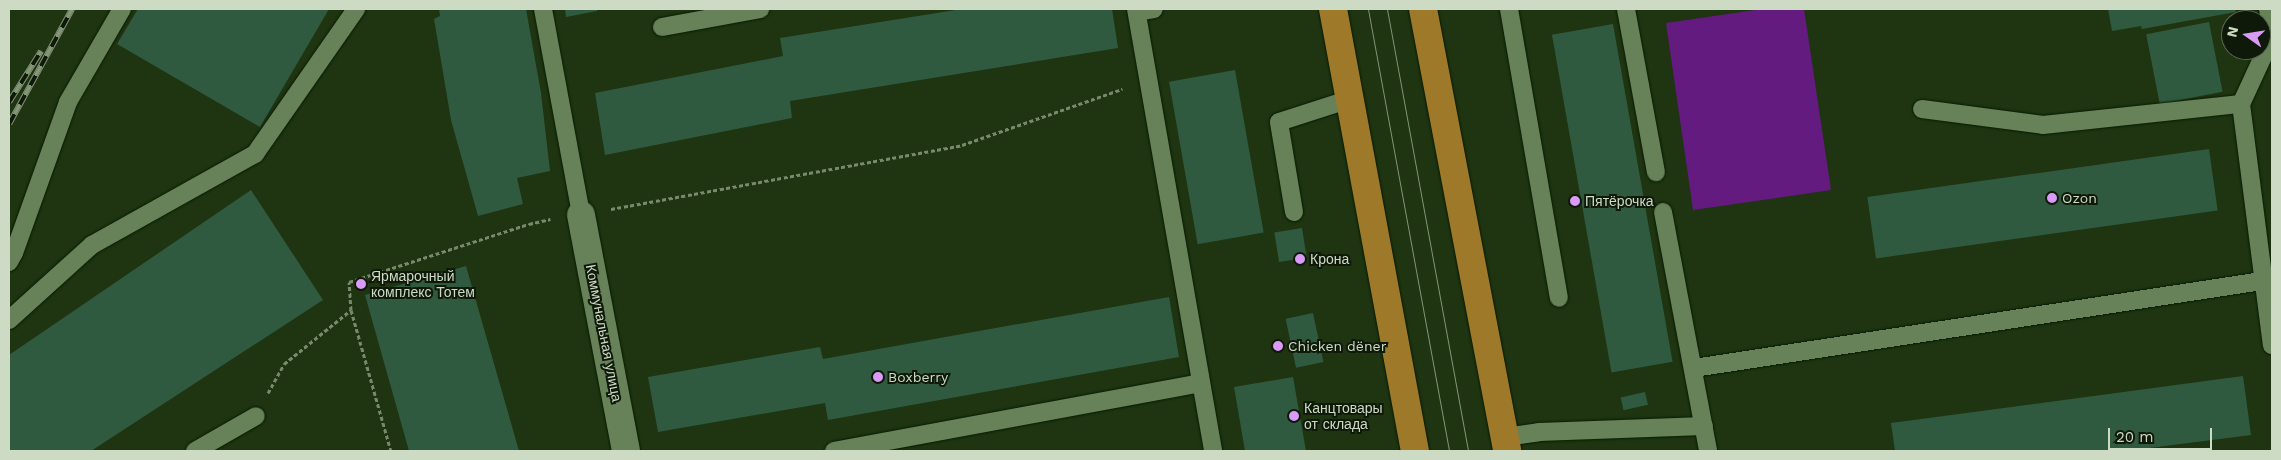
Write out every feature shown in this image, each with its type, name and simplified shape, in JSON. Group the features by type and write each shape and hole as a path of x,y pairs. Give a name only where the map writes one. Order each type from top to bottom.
{"highway":[{"path":"1333,9 1415,451"},
{"path":"1424,9 1506,444"}],"street":[{"name":"Коммунальная улица","path":"581,215 626,451"}],"lane":[{"path":"9,262 14,253 68,102 122,9"},
{"path":"9,320 92,245 255,154 356,9"},
{"path":"543,9 581,215"},
{"path":"662,27 760,9"},
{"path":"1154,9 1136,10 1213,451"},
{"path":"1509,9 1559,298"},
{"path":"1626,9 1656,172"},
{"path":"2268,9 2272,31"},
{"path":"2272,37 2240,104 2272,345"},
{"path":"1294,212 1279,122 1350,99"},
{"path":"1922,109 2042,125 2240,104"},
{"path":"1663,212 1694,368 1708,451"},
{"path":"1694,368 2262,280"},
{"path":"834,451 1200,382"},
{"path":"195,451 256,416"},
{"path":"1506,444 1539,432 1704,426"}],"path":[{"path":"391,451 350,310 349,282 529,224 962,145 1148,80"},
{"path":"256,416 284,364 350,310"}],"shaded area":[{"path":"1762,9 1804,9 1831,190 1693,210 1666,23"}],"building":[{"path":"138,9 329,9 260,127 117,44"},
{"path":"439,9 526,9 541,93 550,171 517,178 523,204 478,216 451,120 434,19 440,16"},
{"path":"565,9 597,9 597,11 566,17"},
{"path":"962,9 1112,9 1118,48 790,101 792,118 605,155 595,93 783,56 780,38"},
{"path":"2108,9 2235,10 2221,10 2221,15 2142,29 2141,26 2112,31"},
{"path":"2209,22 2223,92 2160,104 2146,34"},
{"path":"1613,24 1673,362 1612,373 1552,35"},
{"path":"1235,70 1264,232 1198,244 1169,82"},
{"path":"2209,149 2218,210 1876,258 1867,197"},
{"path":"251,190 323,300 91,451 9,451 9,355"},
{"path":"1302,228 1307,258 1279,262 1274,232"},
{"path":"466,266 519,451 409,451 365,295"},
{"path":"1169,297 1179,357 828,420 825,403 658,432 648,377 820,347 823,359"},
{"path":"1313,313 1323,362 1296,368 1286,319"},
{"path":"2243,376 2251,435 2126,451 1895,451 1891,423"},
{"path":"1293,377 1306,451 1245,451 1234,387"},
{"path":"1645,392 1648,405 1624,410 1621,398"}],"tram line":[{"path":"1368,9 1449,451"},
{"path":"1387,9 1468,451"}],"railway":[{"path":"9,124 72,9"},
{"path":"9,102 41,51"}],"place":[{"name":"Ozon","path":"2052,198"},
{"name":"Пятёрочка","path":"1575,201"},
{"name":"Крона","path":"1300,259"},
{"name":"Ярмарочный комплекс Тотем","path":"361,284"},
{"name":"Chicken dëner","path":"1278,346"},
{"name":"Boxberry","path":"878,377"},
{"name":"Канцтовары от склада","path":"1294,416"}]}
